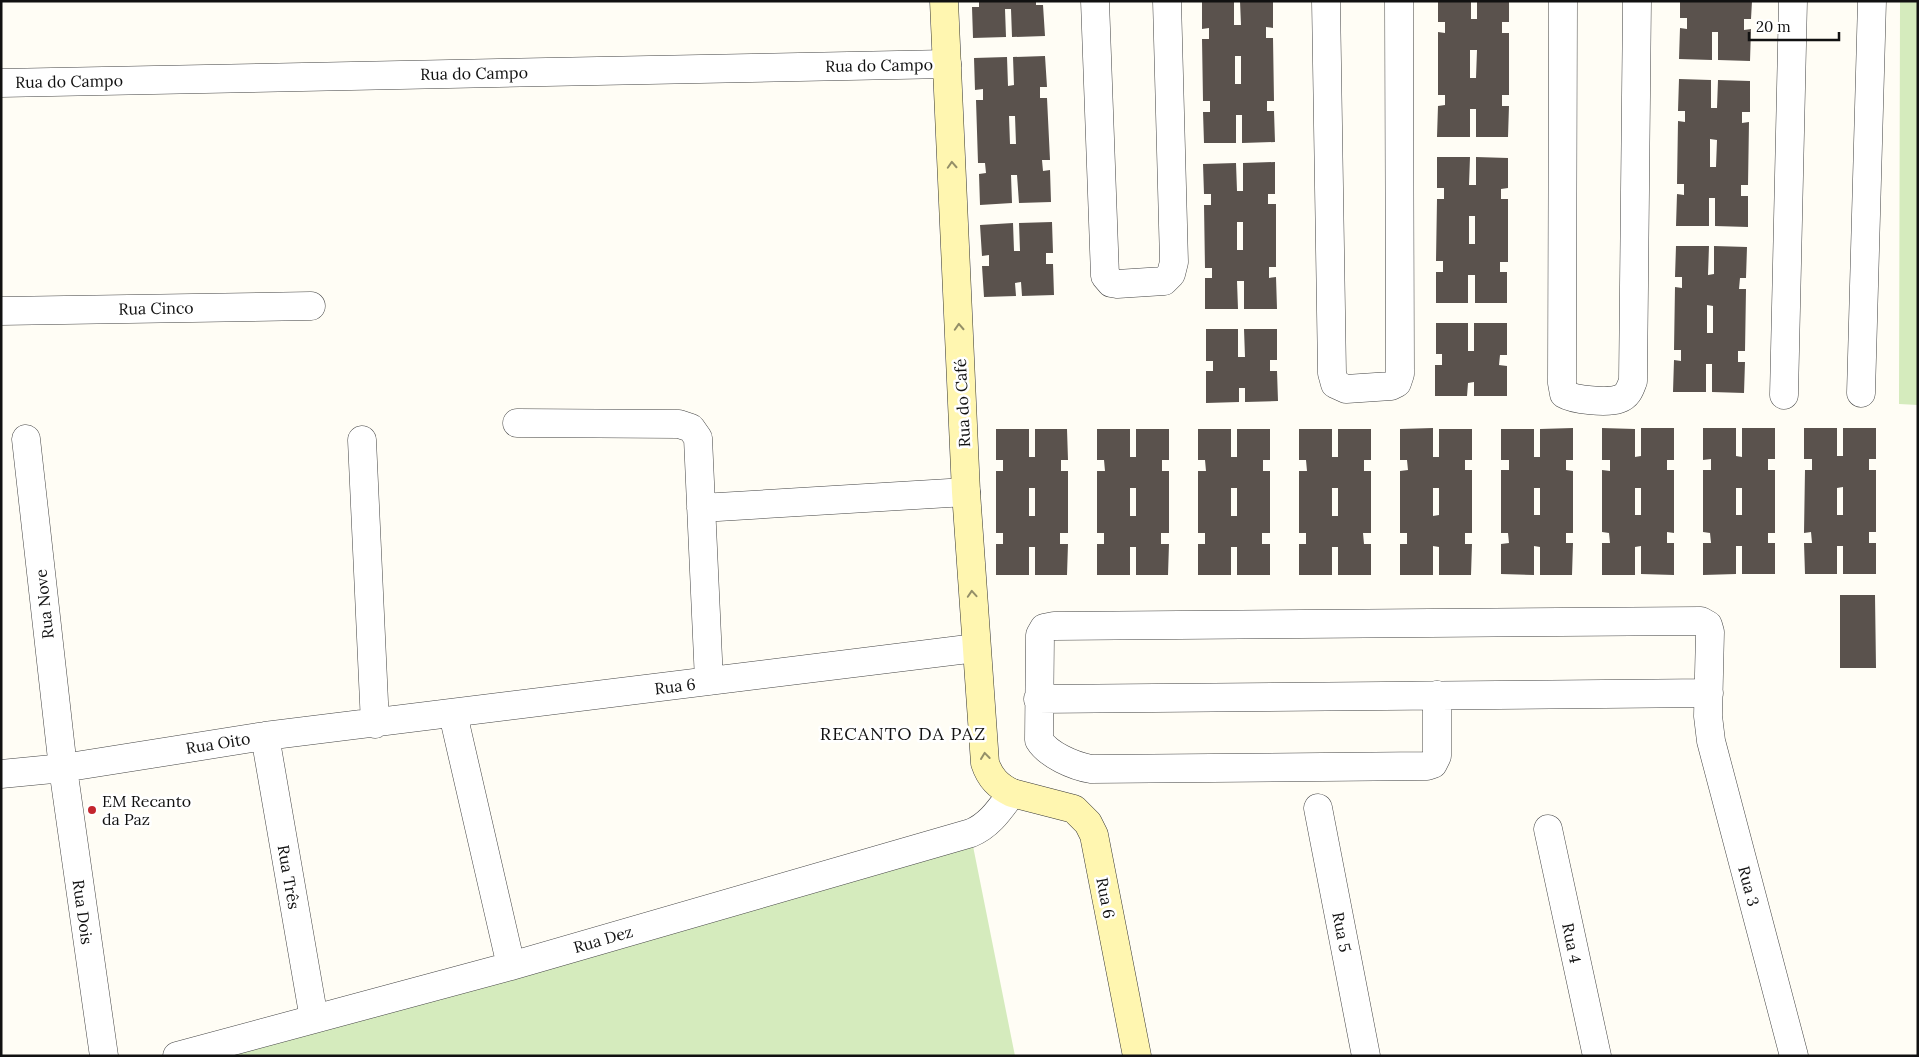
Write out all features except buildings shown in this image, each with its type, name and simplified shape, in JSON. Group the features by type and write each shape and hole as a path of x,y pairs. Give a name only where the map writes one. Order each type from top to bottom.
{"main road":[{"name":"Rua do Café","path":"944,1 966,492 985,762 988,773 995,782 1012,793"},
{"name":"Rua 6","path":"1012,793 1074,809 1088,823 1094,836 1137,1056"}],"street":[{"path":"1095,1 1105,276 1110,283 1117,284 1164,281 1171,274 1167,1"},
{"path":"1326,1 1332,373 1336,384 1346,389 1391,386 1397,383 1400,374 1399,1"},
{"path":"1563,1 1562,383 1564,394 1573,399 1618,400 1628,393 1633,381 1636,1"},
{"path":"1784,395 1793,1"},
{"path":"1861,393 1872,1"},
{"name":"Rua do Campo","path":"1,83 947,64"},
{"name":"Rua Cinco","path":"1,311 311,306"},
{"path":"516,423 679,424 691,428 698,438 709,681"},
{"name":"Rua Nove","path":"26,439 63,768"},
{"path":"362,440 374,724"},
{"path":"701,508 966,492"},
{"name":"Rua 3","path":"1038,699 1040,635 1044,628 1064,626 1701,621 1708,625 1710,632 1708,704 1711,741 1794,1056"},
{"name":"Rua 6","path":"374,724 976,648"},
{"path":"1438,695 1437,756 1433,764 1427,766 1091,769 1079,767 1044,748 1039,740 1038,731 1038,699 1438,695 1708,704"},
{"path":"453,714 511,966"},
{"name":"Rua Oito","path":"63,768 265,736 374,724"},
{"name":"Rua Três","path":"265,736 314,1019"},
{"path":"1,774 63,768"},
{"name":"Rua Dois","path":"63,768 104,1056"},
{"name":"Rua Dez","path":"177,1056 511,966 971,833 984,828 1012,793"},
{"name":"Rua 5","path":"1318,808 1366,1056"},
{"name":"Rua 4","path":"1548,829 1597,1056"}],"green space":[{"path":"1900,1 1918,1 1918,405 1899,404"},
{"path":"973,846 1015,1056 215,1056"}],"place":[{"name":"EM Recanto da Paz","path":"92,810"}],"district":[{"name":"RECANTO DA PAZ","path":"903,733"}]}
